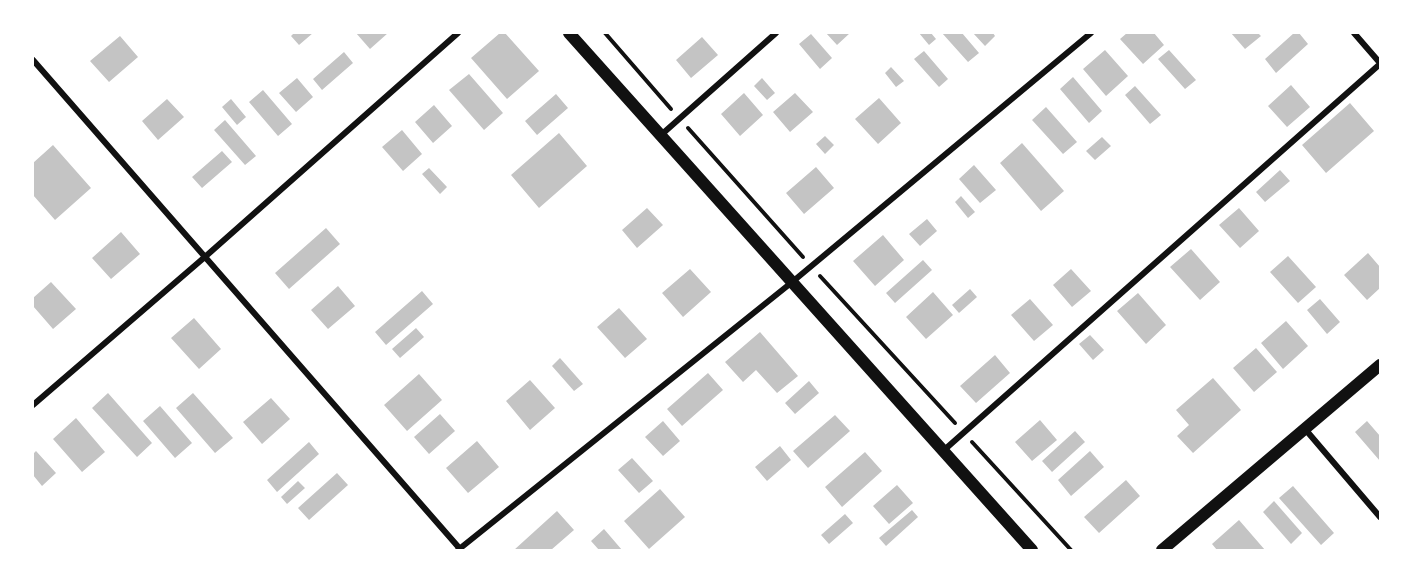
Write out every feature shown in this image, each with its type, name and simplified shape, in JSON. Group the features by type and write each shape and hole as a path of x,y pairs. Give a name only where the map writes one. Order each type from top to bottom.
{"main road":[{"path":"569,33 1032,550"},
{"path":"1162,550 1380,364"}],"street":[{"path":"33,405 206,256 458,33"},
{"path":"660,136 776,33"},
{"path":"33,60 460,549 812,266 1090,33"},
{"path":"943,451 1380,64 1354,33"},
{"path":"1305,428 1380,517"}],"path":[{"path":"604,33 812,266 1071,550"}],"building":[{"path":"294,33 313,33 299,45 291,36"},
{"path":"356,33 388,33 370,49"},
{"path":"500,33 505,33 539,71 507,99 471,58"},
{"path":"826,33 850,33 837,45"},
{"path":"919,33 931,33 936,39 929,45"},
{"path":"942,33 962,33 979,53 968,62"},
{"path":"973,33 993,33 995,36 985,46"},
{"path":"1127,33 1154,33 1164,45 1143,64 1120,39"},
{"path":"1231,33 1258,33 1261,36 1245,49"},
{"path":"1294,33 1299,33 1308,44 1276,73 1265,59"},
{"path":"811,34 832,58 820,69 799,44"},
{"path":"120,36 138,57 109,82 90,61"},
{"path":"702,37 718,55 691,78 676,60"},
{"path":"1105,50 1128,76 1106,96 1083,69"},
{"path":"1169,50 1196,80 1185,89 1158,59"},
{"path":"924,51 948,79 939,87 914,59"},
{"path":"344,52 353,63 322,90 313,79"},
{"path":"891,67 904,81 896,87 885,73"},
{"path":"469,74 503,113 484,130 449,90"},
{"path":"1073,77 1102,111 1089,123 1060,89"},
{"path":"297,78 313,97 296,112 279,93"},
{"path":"762,78 775,93 767,100 754,86"},
{"path":"1291,85 1310,107 1287,127 1268,106"},
{"path":"1135,86 1161,115 1150,124 1125,95"},
{"path":"263,90 292,124 278,136 249,102"},
{"path":"744,93 763,115 740,136 721,114"},
{"path":"795,93 813,112 790,132 773,112"},
{"path":"556,94 568,108 537,135 525,121"},
{"path":"879,98 901,123 878,144 855,119"},
{"path":"167,99 184,117 158,140 142,121"},
{"path":"231,99 246,117 237,125 222,107"},
{"path":"1350,103 1374,131 1326,173 1302,145"},
{"path":"434,105 452,126 433,143 415,122"},
{"path":"1046,107 1077,142 1063,154 1032,120"},
{"path":"225,120 256,156 245,165 214,130"},
{"path":"402,130 422,154 403,171 382,147"},
{"path":"559,133 587,166 539,208 511,175"},
{"path":"825,136 834,145 825,154 816,144"},
{"path":"1102,137 1111,146 1095,160 1086,151"},
{"path":"1022,143 1064,191 1041,211 1000,163"},
{"path":"53,145 91,188 55,220 33,195 33,163"},
{"path":"222,151 232,162 202,188 192,177"},
{"path":"974,165 996,190 980,203 959,179"},
{"path":"816,167 834,188 804,214 786,193"},
{"path":"429,168 447,187 440,194 422,174"},
{"path":"1280,170 1290,181 1265,202 1256,192"},
{"path":"961,196 975,212 968,218 955,202"},
{"path":"647,208 663,225 637,248 622,230"},
{"path":"1239,208 1259,231 1240,248 1219,225"},
{"path":"927,219 937,231 920,246 909,234"},
{"path":"326,228 340,244 289,289 275,273"},
{"path":"121,232 140,254 111,279 92,258"},
{"path":"883,235 904,260 875,286 853,261"},
{"path":"1191,249 1220,282 1200,300 1170,267"},
{"path":"1368,253 1380,267 1380,288 1367,300 1344,275"},
{"path":"1288,256 1316,287 1298,303 1270,272"},
{"path":"923,260 932,270 895,303 886,293"},
{"path":"690,269 711,292 683,317 662,293"},
{"path":"1071,269 1091,291 1072,307 1053,285"},
{"path":"51,282 76,309 53,329 33,306 33,298"},
{"path":"338,286 355,306 328,329 311,310"},
{"path":"970,289 977,297 959,313 952,305"},
{"path":"422,291 433,304 386,345 375,332"},
{"path":"933,292 953,315 926,339 906,317"},
{"path":"1138,293 1166,325 1146,344 1117,311"},
{"path":"1030,299 1053,325 1034,341 1011,315"},
{"path":"1320,299 1340,322 1327,334 1307,310"},
{"path":"619,308 647,339 625,358 597,327"},
{"path":"194,318 221,349 199,369 171,338"},
{"path":"1286,321 1308,346 1283,369 1261,343"},
{"path":"416,328 424,337 400,358 392,349"},
{"path":"760,332 798,376 777,393 756,370 743,382 725,362"},
{"path":"1090,335 1104,350 1093,360 1079,344"},
{"path":"1256,348 1277,372 1254,392 1233,368"},
{"path":"995,355 1010,373 976,403 960,386"},
{"path":"560,358 583,384 574,391 552,366"},
{"path":"708,373 723,390 682,426 667,409"},
{"path":"419,374 442,400 407,431 384,405"},
{"path":"1213,378 1241,410 1193,453 1177,436 1189,425 1176,410"},
{"path":"530,380 555,408 530,430 506,401"},
{"path":"809,381 819,393 795,414 785,403"},
{"path":"108,393 152,443 137,457 92,408"},
{"path":"193,393 233,438 215,453 176,408"},
{"path":"271,398 290,419 262,444 243,422"},
{"path":"160,406 192,443 175,458 143,421"},
{"path":"440,414 455,431 429,454 414,437"},
{"path":"835,415 850,431 808,468 793,451"},
{"path":"76,418 105,452 82,472 53,439"},
{"path":"1040,420 1057,440 1032,461 1015,442"},
{"path":"663,421 680,441 663,456 645,437"},
{"path":"1367,421 1380,436 1380,461 1355,432"},
{"path":"1075,431 1085,442 1052,472 1042,461"},
{"path":"477,441 499,467 468,493 446,468"},
{"path":"309,442 319,454 277,492 267,480"},
{"path":"780,446 791,460 767,481 755,467"},
{"path":"36,451 56,473 42,486 33,475 33,454"},
{"path":"1090,451 1104,467 1071,496 1058,480"},
{"path":"865,452 882,471 842,507 825,487"},
{"path":"632,458 653,481 639,493 618,470"},
{"path":"337,473 348,485 309,520 298,508"},
{"path":"1126,480 1140,496 1099,533 1084,517"},
{"path":"298,481 305,488 287,504 281,497"},
{"path":"897,485 913,503 889,524 873,506"},
{"path":"1293,486 1334,533 1321,545 1279,498"},
{"path":"660,489 685,517 649,549 624,521"},
{"path":"1274,501 1302,533 1291,544 1263,512"},
{"path":"912,510 918,517 886,546 879,538"},
{"path":"557,511 574,530 551,550 514,550"},
{"path":"845,514 853,523 829,544 821,535"},
{"path":"1239,520 1265,550 1217,550 1212,544"},
{"path":"604,529 622,550 599,550 591,541"}]}
